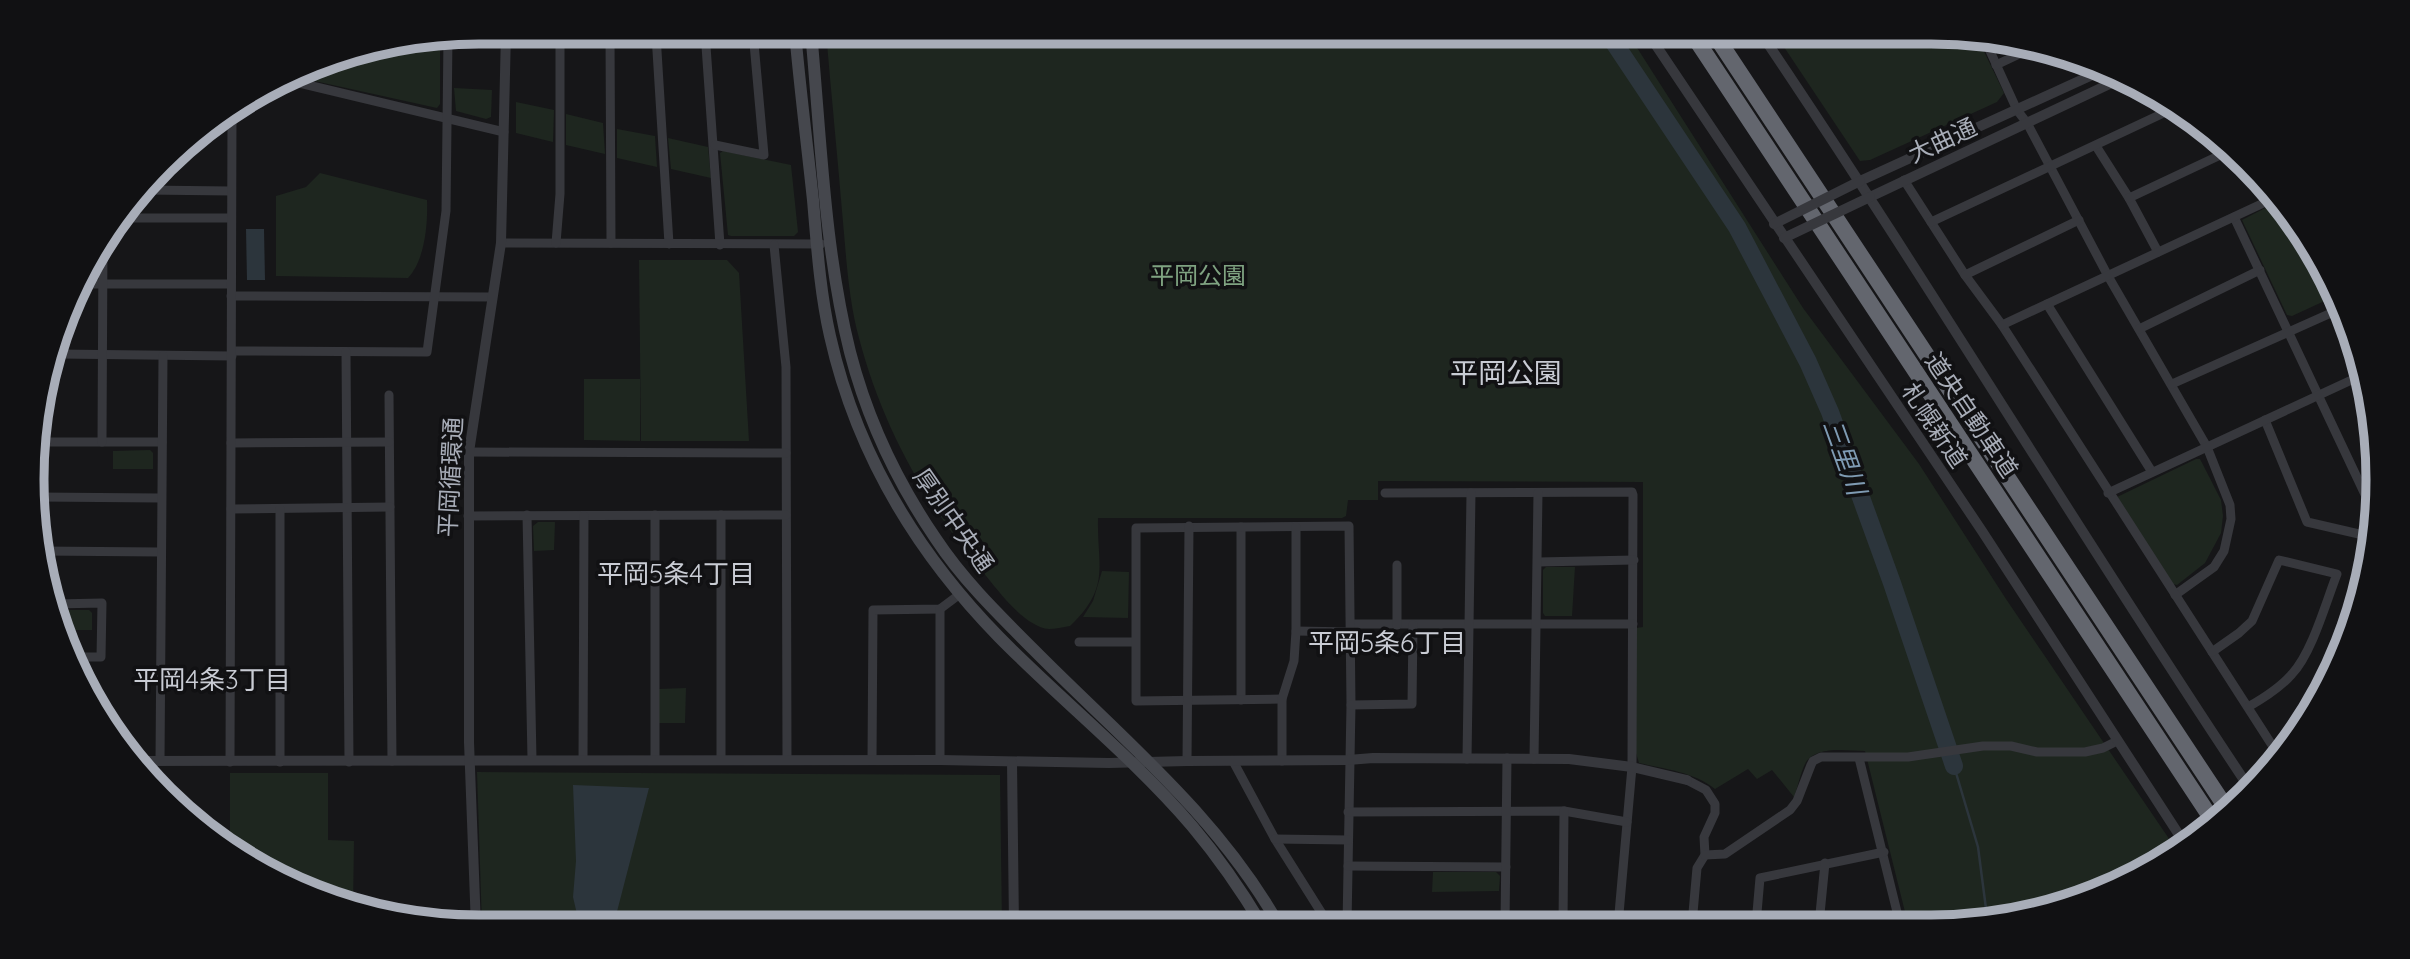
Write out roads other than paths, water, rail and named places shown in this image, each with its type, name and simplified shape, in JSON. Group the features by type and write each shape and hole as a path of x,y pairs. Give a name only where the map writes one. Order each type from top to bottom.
{"highway":[{"name":"道央自動車道","path":"1699,44 2209,815"},
{"name":"道央自動車道","path":"1721,44 2223,803"}],"main road":[{"name":"厚別中央通","path":"796,44 817,244 830,337 856,419 872,458 901,514 960,594 999,636 1132,763 1190,824 1255,915"},
{"name":"厚別中央通","path":"812,44 839,303 861,387 890,461 915,506 952,560 995,610 1206,821 1239,861 1273,915"}],"street":[{"name":"平岡循環通","path":"475,915 469,760 469,452 501,243 506,44"},
{"path":"556,243 560,194 563,44"},
{"path":"610,44 611,243"},
{"path":"657,44 669,244"},
{"path":"706,44 720,245"},
{"path":"715,145 764,155 754,44"},
{"name":"札幌新道","path":"1655,44 1974,520 2180,837"},
{"path":"1768,44 1860,181 2187,695 2245,781"},
{"path":"63,354 163,356 426,352 446,211 449,45"},
{"path":"1987,47 2017,110 2027,123 2108,276 2207,447 2230,505 2229,533 2224,551 2214,567 2175,595"},
{"path":"1996,65 2021,53"},
{"name":"大曲通","path":"1774,223 2092,75"},
{"path":"300,83 504,132"},
{"name":"大曲通","path":"1784,239 2111,83"},
{"path":"1931,222 2165,112"},
{"path":"230,762 232,121"},
{"path":"2096,146 2129,198 2158,252"},
{"path":"2129,198 2221,155"},
{"path":"1904,180 1965,275 2001,325 2274,748"},
{"path":"154,190 232,191"},
{"path":"2001,325 2266,202"},
{"path":"2234,217 2365,495"},
{"path":"131,218 231,218"},
{"path":"1965,275 2079,220"},
{"path":"501,243 831,245"},
{"path":"774,244 786,367 787,760"},
{"path":"102,442 103,260"},
{"path":"2139,329 2260,271"},
{"path":"91,284 231,284"},
{"path":"231,296 491,297"},
{"path":"2048,304 2152,472"},
{"path":"2172,384 2333,312"},
{"path":"345,352 349,762"},
{"path":"160,761 163,356"},
{"path":"2108,493 2354,379"},
{"path":"389,395 392,761"},
{"path":"2265,420 2307,522 2359,534 2363,532"},
{"path":"46,442 162,442"},
{"path":"231,443 389,442"},
{"path":"469,452 786,453"},
{"path":"1385,493 1632,492 1632,767 1619,915"},
{"path":"1534,759 1538,493"},
{"path":"1467,759 1471,494"},
{"path":"45,497 160,498"},
{"path":"231,509 390,508"},
{"path":"280,509 280,762"},
{"path":"527,515 532,759"},
{"path":"654,759 655,515"},
{"path":"721,515 721,760"},
{"path":"468,516 786,515"},
{"path":"583,760 584,516"},
{"path":"1282,699 1136,701 1136,528 1349,526 1351,705 1347,915"},
{"path":"1187,761 1189,527"},
{"path":"1241,527 1241,700"},
{"path":"1282,761 1282,699 1294,661 1296,631 1296,527"},
{"path":"50,551 160,552"},
{"path":"1538,562 1634,560"},
{"path":"2211,652 2252,621 2279,560 2337,574 2310,642 2294,673 2267,696 2248,707"},
{"path":"1397,565 1397,625"},
{"path":"873,760 873,610 940,609 960,594"},
{"path":"62,604 102,603 101,657 82,657"},
{"path":"940,609 940,760"},
{"path":"1296,631 1397,625 1633,624"},
{"path":"1351,705 1412,705 1413,625"},
{"path":"1079,642 1134,642"},
{"path":"1705,855 1725,854 1790,810 1797,802 1813,761 1821,757 1929,755 1962,749 2011,746 2037,752 2085,752 2117,741"},
{"path":"147,761 654,759 1132,763 1373,758 1569,759 1632,767 1687,780 1706,790 1715,804 1715,813 1704,836 1705,855 1698,868 1693,915"},
{"path":"1505,915 1507,758"},
{"path":"1859,758 1898,915"},
{"path":"1233,761 1275,839 1323,915"},
{"path":"1012,762 1014,915"},
{"path":"1348,812 1564,811 1627,822"},
{"path":"1563,915 1564,811"},
{"path":"1275,839 1348,840"},
{"path":"1757,915 1760,878 1884,852"},
{"path":"1820,915 1825,863"},
{"path":"1348,866 1506,867"}],"waterway":[{"name":"三里川","path":"1615,44 1737,227 1808,362 1830,412 1892,583 1954,766"},
{"name":"三里川","path":"1954,766 1978,847 1986,912"}],"district":[{"name":"平岡公園","path":"1506,372"},
{"name":"平岡5条4丁目","path":"676,573"},
{"name":"平岡5条6丁目","path":"1387,642"},
{"name":"平岡4条3丁目","path":"212,679"}]}
